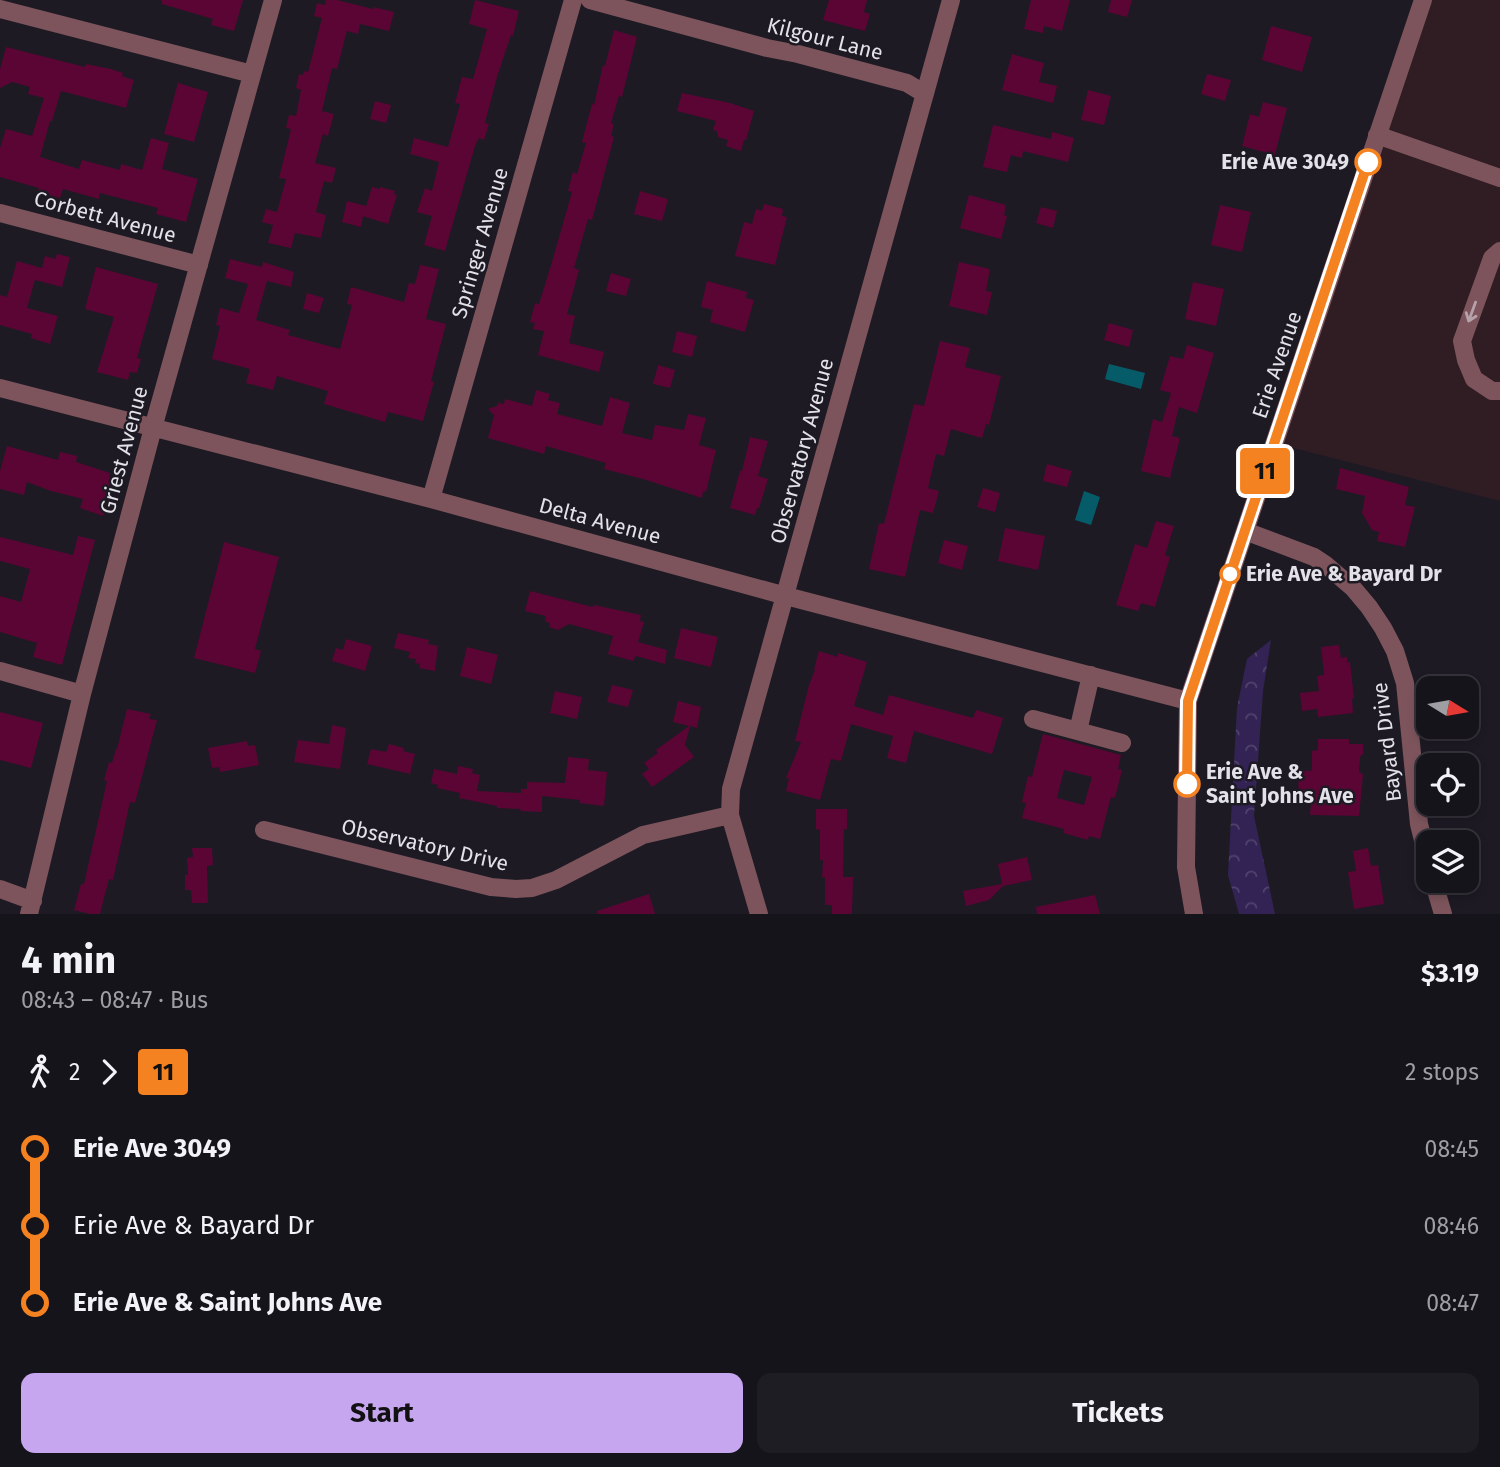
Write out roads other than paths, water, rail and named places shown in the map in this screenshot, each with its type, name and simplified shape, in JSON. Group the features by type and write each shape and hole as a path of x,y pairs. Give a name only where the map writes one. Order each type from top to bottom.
{"street":[{"name":"Griest Avenue","path":"31,908 82,694 272,0"},
{"name":"Springer Avenue","path":"432,499 573,0"},
{"name":"Kilgour Lane","path":"590,0 907,83 925,94"},
{"name":"Observatory Avenue","path":"759,914 730,815 731,789 951,0"},
{"name":"Erie Avenue","path":"1194,914 1186,867 1188,701 1423,0"},
{"path":"0,9 252,74"},
{"path":"1377,135 1500,178"},
{"name":"Corbett Avenue","path":"0,214 199,265"},
{"path":"1500,251 1492,258 1462,341 1474,379 1492,391 1500,391"},
{"name":"Delta Avenue","path":"0,388 432,499 786,596 1188,701"},
{"name":"Bayard Drive","path":"1245,531 1314,557 1326,565 1353,588 1383,628 1395,651 1405,683 1420,830"},
{"path":"0,671 82,694"},
{"path":"1078,731 1091,675"},
{"path":"1033,719 1122,743"},
{"name":"Observatory Drive","path":"264,830 491,887 516,889 532,888 556,880 643,835 730,815"},
{"path":"0,889 31,908"},
{"path":"1437,893 1443,914"}],"water":[{"path":"1109,364 1145,373 1141,389 1105,379"},
{"path":"1084,491 1100,497 1091,525 1075,520"}],"place":[{"name":"Erie Ave 3049","path":"1368,162"},
{"name":"Erie Ave & Bayard Dr","path":"1230,574"},
{"name":"Erie Ave & Saint Johns Ave","path":"1187,784"}]}
